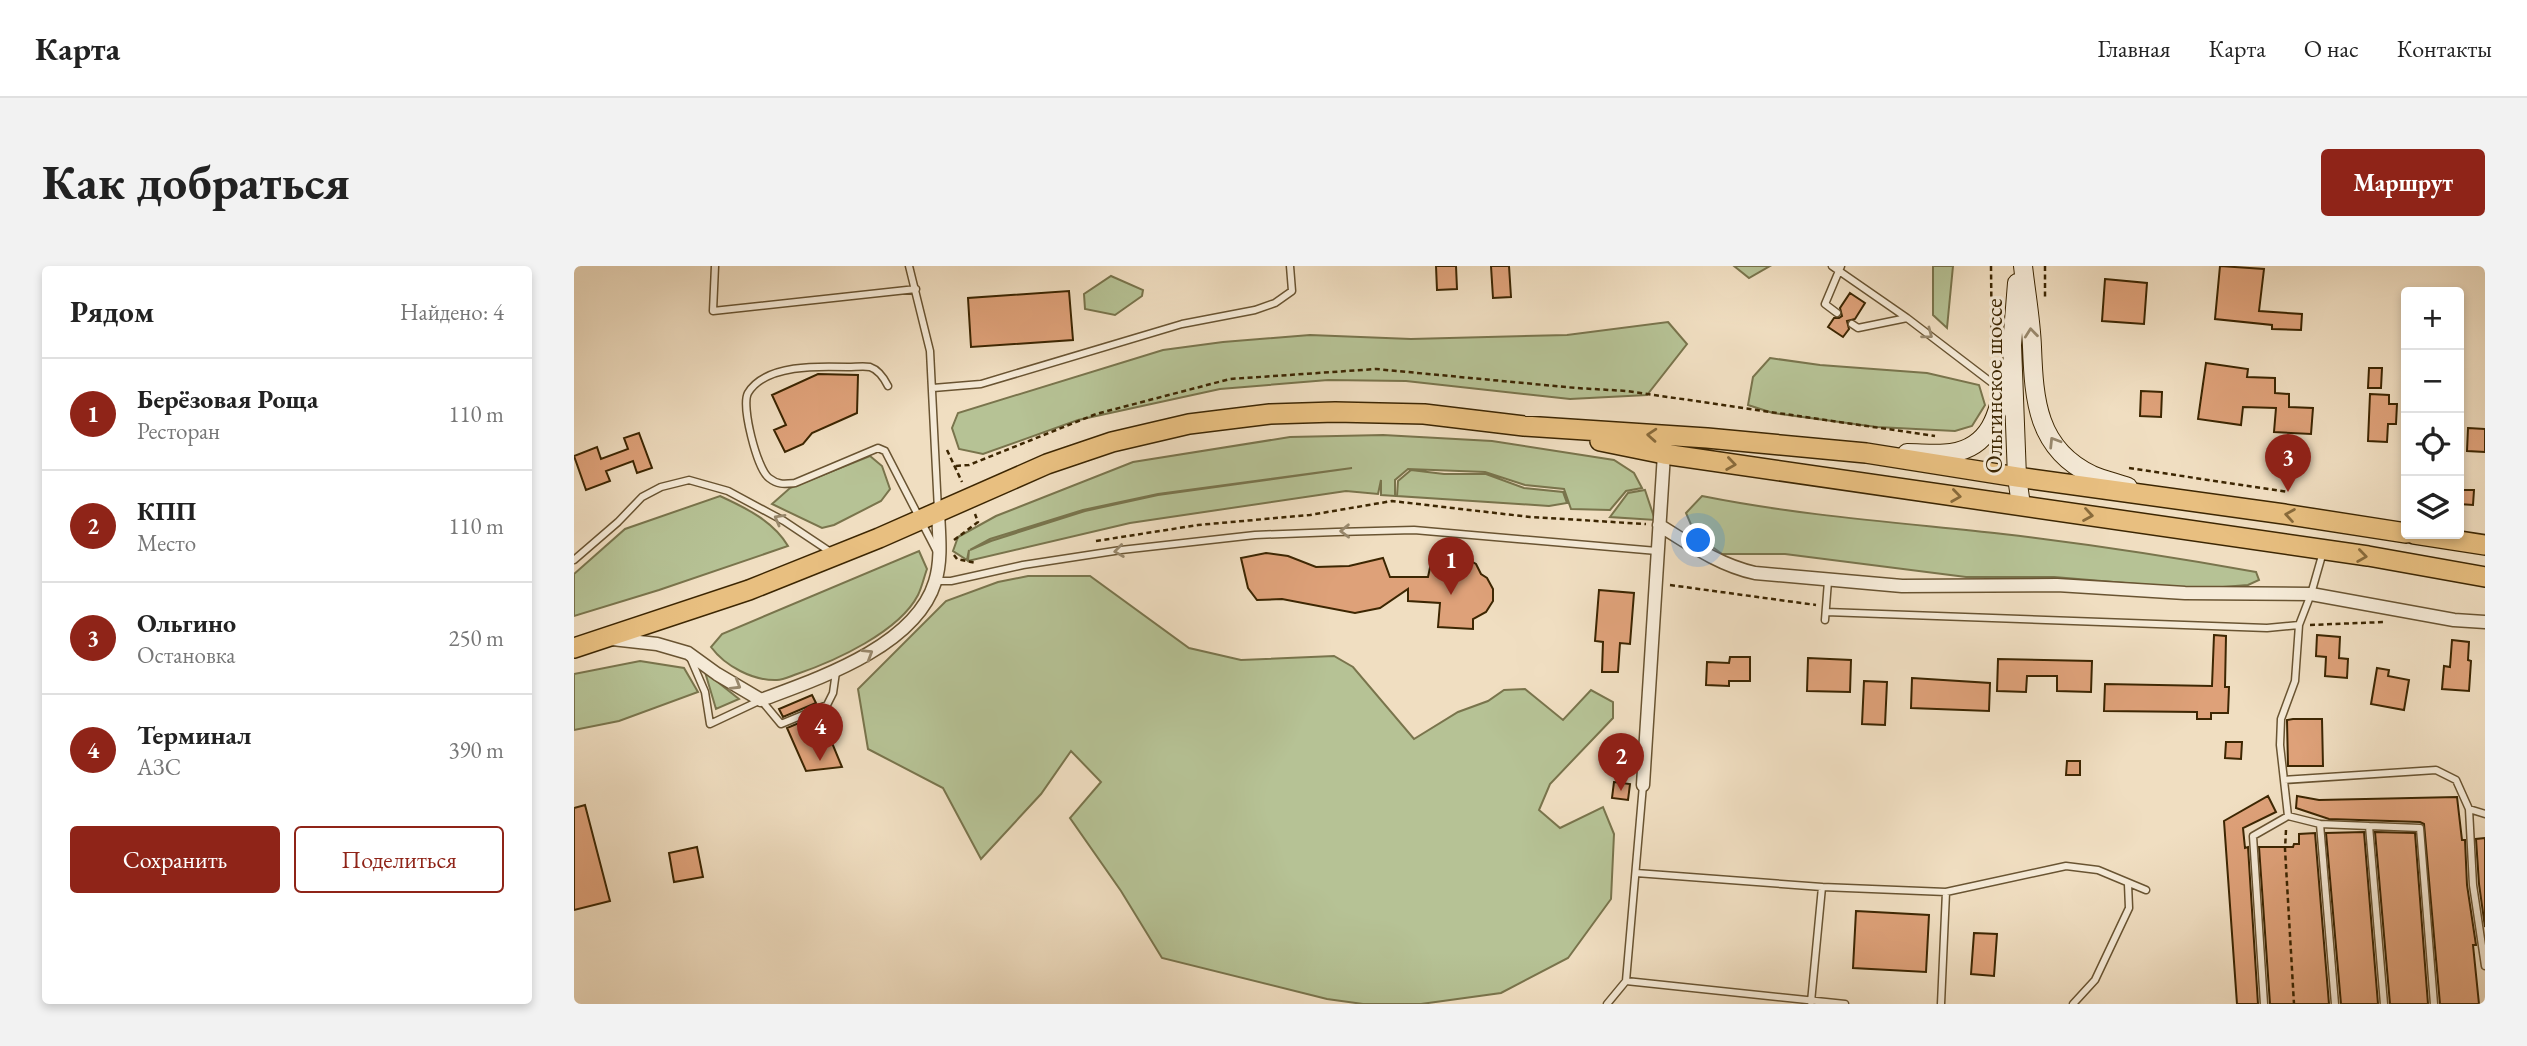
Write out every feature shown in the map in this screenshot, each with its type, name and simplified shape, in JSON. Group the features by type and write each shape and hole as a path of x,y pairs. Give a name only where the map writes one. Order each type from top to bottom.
{"main road":[{"path":"2021,266 2035,400 2040,418 2053,442 2074,464 2093,475 2155,495"},
{"name":"Ольгинское шоссе","path":"2021,266 2012,345 2017,477 2021,505"},
{"path":"1866,453 1951,453 1974,444 1986,435 1996,420 1997,386 2012,345"},
{"path":"574,648 749,590 836,556 1047,464 1112,442 1189,424 1270,414 1424,414 1524,426 1707,438 1866,453 2401,532"},
{"path":"1524,426 1664,454 2021,505 2485,577"},
{"path":"2446,539 2485,545"}],"street":[{"path":"1643,785 1664,454"},
{"path":"605,638 657,645 688,653 761,700 836,672 890,639 928,602 945,554 929,516"},
{"path":"1660,525 1715,560 1755,573 1902,586 2057,585 2185,593 2311,594 2454,620 2485,622"}],"lane":[{"path":"715,266 713,311 916,289"},
{"path":"909,266 930,351 933,388 929,516"},
{"path":"933,388 981,384 1181,324 1255,310 1275,303 1292,291 1290,266"},
{"path":"1837,313 1825,304 1837,267 1997,386"},
{"path":"1852,324 1858,328 1907,318"},
{"path":"888,386 880,373 871,367 817,366 785,370 763,378 749,390 744,401 758,462 767,477 781,485 794,483 878,448 885,451 929,516 945,554"},
{"path":"574,560 642,497 661,487 689,480 728,491 784,521 836,556"},
{"path":"936,581 951,581 1023,565 1121,550 1228,538 1323,532 1414,530 1657,551"},
{"path":"2288,816 2280,745 2281,719 2295,681 2299,625 2323,551"},
{"path":"1825,620 1828,581"},
{"path":"1826,609 2253,627 2299,625"},
{"path":"688,653 705,692 710,724 761,700 780,724 827,705 833,693 836,672"},
{"path":"2284,780 2436,770 2456,780 2469,809 2473,885 2485,966"},
{"path":"1607,1004 1626,981 1643,785"},
{"path":"2469,809 2485,814"},
{"path":"2264,1004 2253,836 2288,816 2320,824 2420,828 2434,1004"},
{"path":"2320,824 2335,1004"},
{"path":"2369,826 2384,1004"},
{"path":"1636,873 1822,887 1947,892 2066,866 2098,870 2146,890"},
{"path":"2073,1004 2095,980 2129,908 2128,884"},
{"path":"1811,1002 1822,887"},
{"path":"1941,1004 1947,892"},
{"path":"1626,981 1781,1001 1845,1004"}],"path":[{"path":"1991,266 1997,386"},
{"path":"2045,266 2045,305"},
{"path":"946,443 978,522 954,539 951,547"},
{"path":"2125,468 2288,492"},
{"path":"1087,543 1198,525 1310,515 1392,501 1530,517 1660,525"},
{"path":"945,554 972,563 983,562"},
{"path":"1655,583 1826,609"},
{"path":"2299,625 2389,622"},
{"path":"2288,816 2285,849 2294,1004"}],"green space":[{"path":"1734,266 1770,266 1749,278"},
{"path":"1933,266 1953,266 1947,328 1933,315"},
{"path":"1111,276 1143,290 1142,296 1115,315 1085,309 1084,294"},
{"path":"1668,322 1687,344 1647,395 1570,399 1406,381 1328,380 1220,389 1078,420 983,454 959,449 952,428 958,413 1163,350 1310,335 1411,339 1567,335"},
{"path":"1770,358 1820,365 1927,373 1979,385 1985,405 1972,426 1955,431 1877,427 1773,413 1748,405 1753,377"},
{"path":"1383,435 1492,441 1614,460 1634,473 1642,488 1626,491 1610,510 1571,509 1564,489 1525,485 1485,472 1408,469 1395,480 1395,496 1381,495 1381,480 1378,494 1346,491 1130,523 968,561 969,550 967,560 953,551 958,537 996,516 1133,462 1290,437","holes":["1352,468 1158,495 1085,511 970,550 990,539 1083,510 1158,494"]},
{"path":"870,456 882,466 890,489 881,501 834,525 822,528 772,504 790,488"},
{"path":"1411,470 1444,474 1486,474 1524,488 1563,492 1567,503 1549,506 1397,496 1398,481"},
{"path":"1645,490 1655,520 1610,517 1628,493"},
{"path":"720,496 767,522 788,546 574,616 574,574 625,529"},
{"path":"1702,496 1815,514 2130,551 2256,572 2259,580 2248,585 2197,589 2054,577 1966,577 1785,554 1722,554 1695,534 1686,513"},
{"path":"919,551 927,569 918,595 909,608 881,633 847,653 784,679 768,680 740,671 711,647 722,634"},
{"path":"1028,576 1090,576 1189,648 1241,660 1334,656 1353,667 1414,739 1458,712 1488,701 1504,690 1525,689 1563,720 1591,690 1613,702 1613,718 1550,784 1539,810 1560,828 1603,807 1614,834 1611,899 1568,958 1501,993 1421,1004 1363,1004 1327,999 1162,958 1121,891 1070,818 1101,782 1071,751 1041,794 981,859 943,788 868,749 858,689 946,601 998,582"},
{"path":"640,661 684,668 698,692 619,721 574,730 574,674"},
{"path":"705,672 739,699 716,709"}],"building":[{"path":"1436,266 1456,266 1457,289 1437,290"},
{"path":"1491,266 1509,266 1511,297 1493,298"},
{"path":"2220,266 2264,269 2259,311 2302,314 2301,330 2272,329 2272,325 2215,319"},
{"path":"2105,279 2147,283 2144,324 2102,321"},
{"path":"1069,291 1073,340 971,347 968,298"},
{"path":"1850,293 1865,303 1855,319 1847,321 1849,329 1843,337 1828,327 1834,318 1842,316 1840,308"},
{"path":"2206,363 2248,369 2247,377 2275,378 2275,393 2289,394 2289,407 2313,408 2311,434 2274,432 2276,408 2243,407 2241,425 2198,419"},
{"path":"2369,368 2382,368 2381,388 2368,388"},
{"path":"818,374 858,375 857,413 812,433 803,444 785,452 774,430 786,425 772,395"},
{"path":"2141,391 2162,392 2161,417 2140,416"},
{"path":"2370,394 2389,395 2389,404 2397,404 2396,424 2388,424 2387,442 2368,441"},
{"path":"2468,428 2485,429 2485,452 2467,451"},
{"path":"639,433 652,468 637,473 633,461 606,471 610,481 586,490 574,456 597,447 601,459 628,449 624,438"},
{"path":"2464,490 2474,490 2473,505 2464,504"},
{"path":"1266,553 1288,556 1316,567 1349,566 1383,558 1390,577 1428,577 1431,563 1440,558 1467,559 1476,564 1481,574 1487,578 1493,589 1493,601 1486,612 1473,619 1473,629 1438,627 1440,603 1408,601 1408,589 1380,608 1355,613 1282,599 1257,600 1248,588 1241,558"},
{"path":"1599,590 1634,593 1630,644 1620,643 1618,672 1602,672 1603,642 1595,641"},
{"path":"2214,635 2226,636 2225,687 2229,687 2228,713 2211,713 2211,719 2197,719 2197,712 2104,711 2105,684 2212,686"},
{"path":"2317,635 2340,637 2339,658 2348,659 2347,678 2325,676 2326,657 2316,656"},
{"path":"2452,640 2469,642 2469,691 2442,689 2444,666 2450,667"},
{"path":"1730,657 1750,657 1750,681 1729,681 1729,686 1706,685 1707,662 1729,663"},
{"path":"1808,658 1851,660 1850,692 1807,691"},
{"path":"1998,659 2092,661 2091,692 2057,691 2057,676 2027,676 2026,692 1997,691"},
{"path":"2377,668 2389,670 2388,676 2409,680 2404,710 2371,704"},
{"path":"1912,678 1990,683 1989,711 1911,708"},
{"path":"1864,681 1887,682 1885,725 1862,724"},
{"path":"812,695 816,703 783,717 779,709"},
{"path":"820,714 842,767 806,771 787,728"},
{"path":"2322,719 2323,766 2288,766 2287,720"},
{"path":"2226,742 2242,742 2241,759 2225,758"},
{"path":"2067,761 2080,761 2080,775 2066,775"},
{"path":"1614,782 1630,784 1628,800 1612,798"},
{"path":"2268,796 2276,812 2243,828 2245,848 2248,847 2258,1004 2237,1004 2224,821"},
{"path":"2297,796 2319,800 2457,797 2462,840 2465,840 2479,1004 2440,1004 2424,824 2329,819 2296,808"},
{"path":"585,805 610,901 574,910 574,808"},
{"path":"2364,832 2378,1004 2341,1004 2326,833"},
{"path":"2375,832 2415,833 2428,1004 2390,1004"},
{"path":"2315,833 2329,1004 2270,1004 2259,847 2293,847 2294,844 2299,844 2299,834"},
{"path":"2485,838 2485,927 2476,839"},
{"path":"697,847 703,877 674,882 669,853"},
{"path":"1856,911 1929,915 1926,972 1853,968"},
{"path":"1974,933 1997,934 1994,976 1971,974"}],"place":[{"name":"Ольгино","path":"2288,492"},
{"name":"Берёзовая Роща","path":"1451,595"},
{"name":"Терминал","path":"820,761"},
{"name":"КПП","path":"1621,791"}]}
